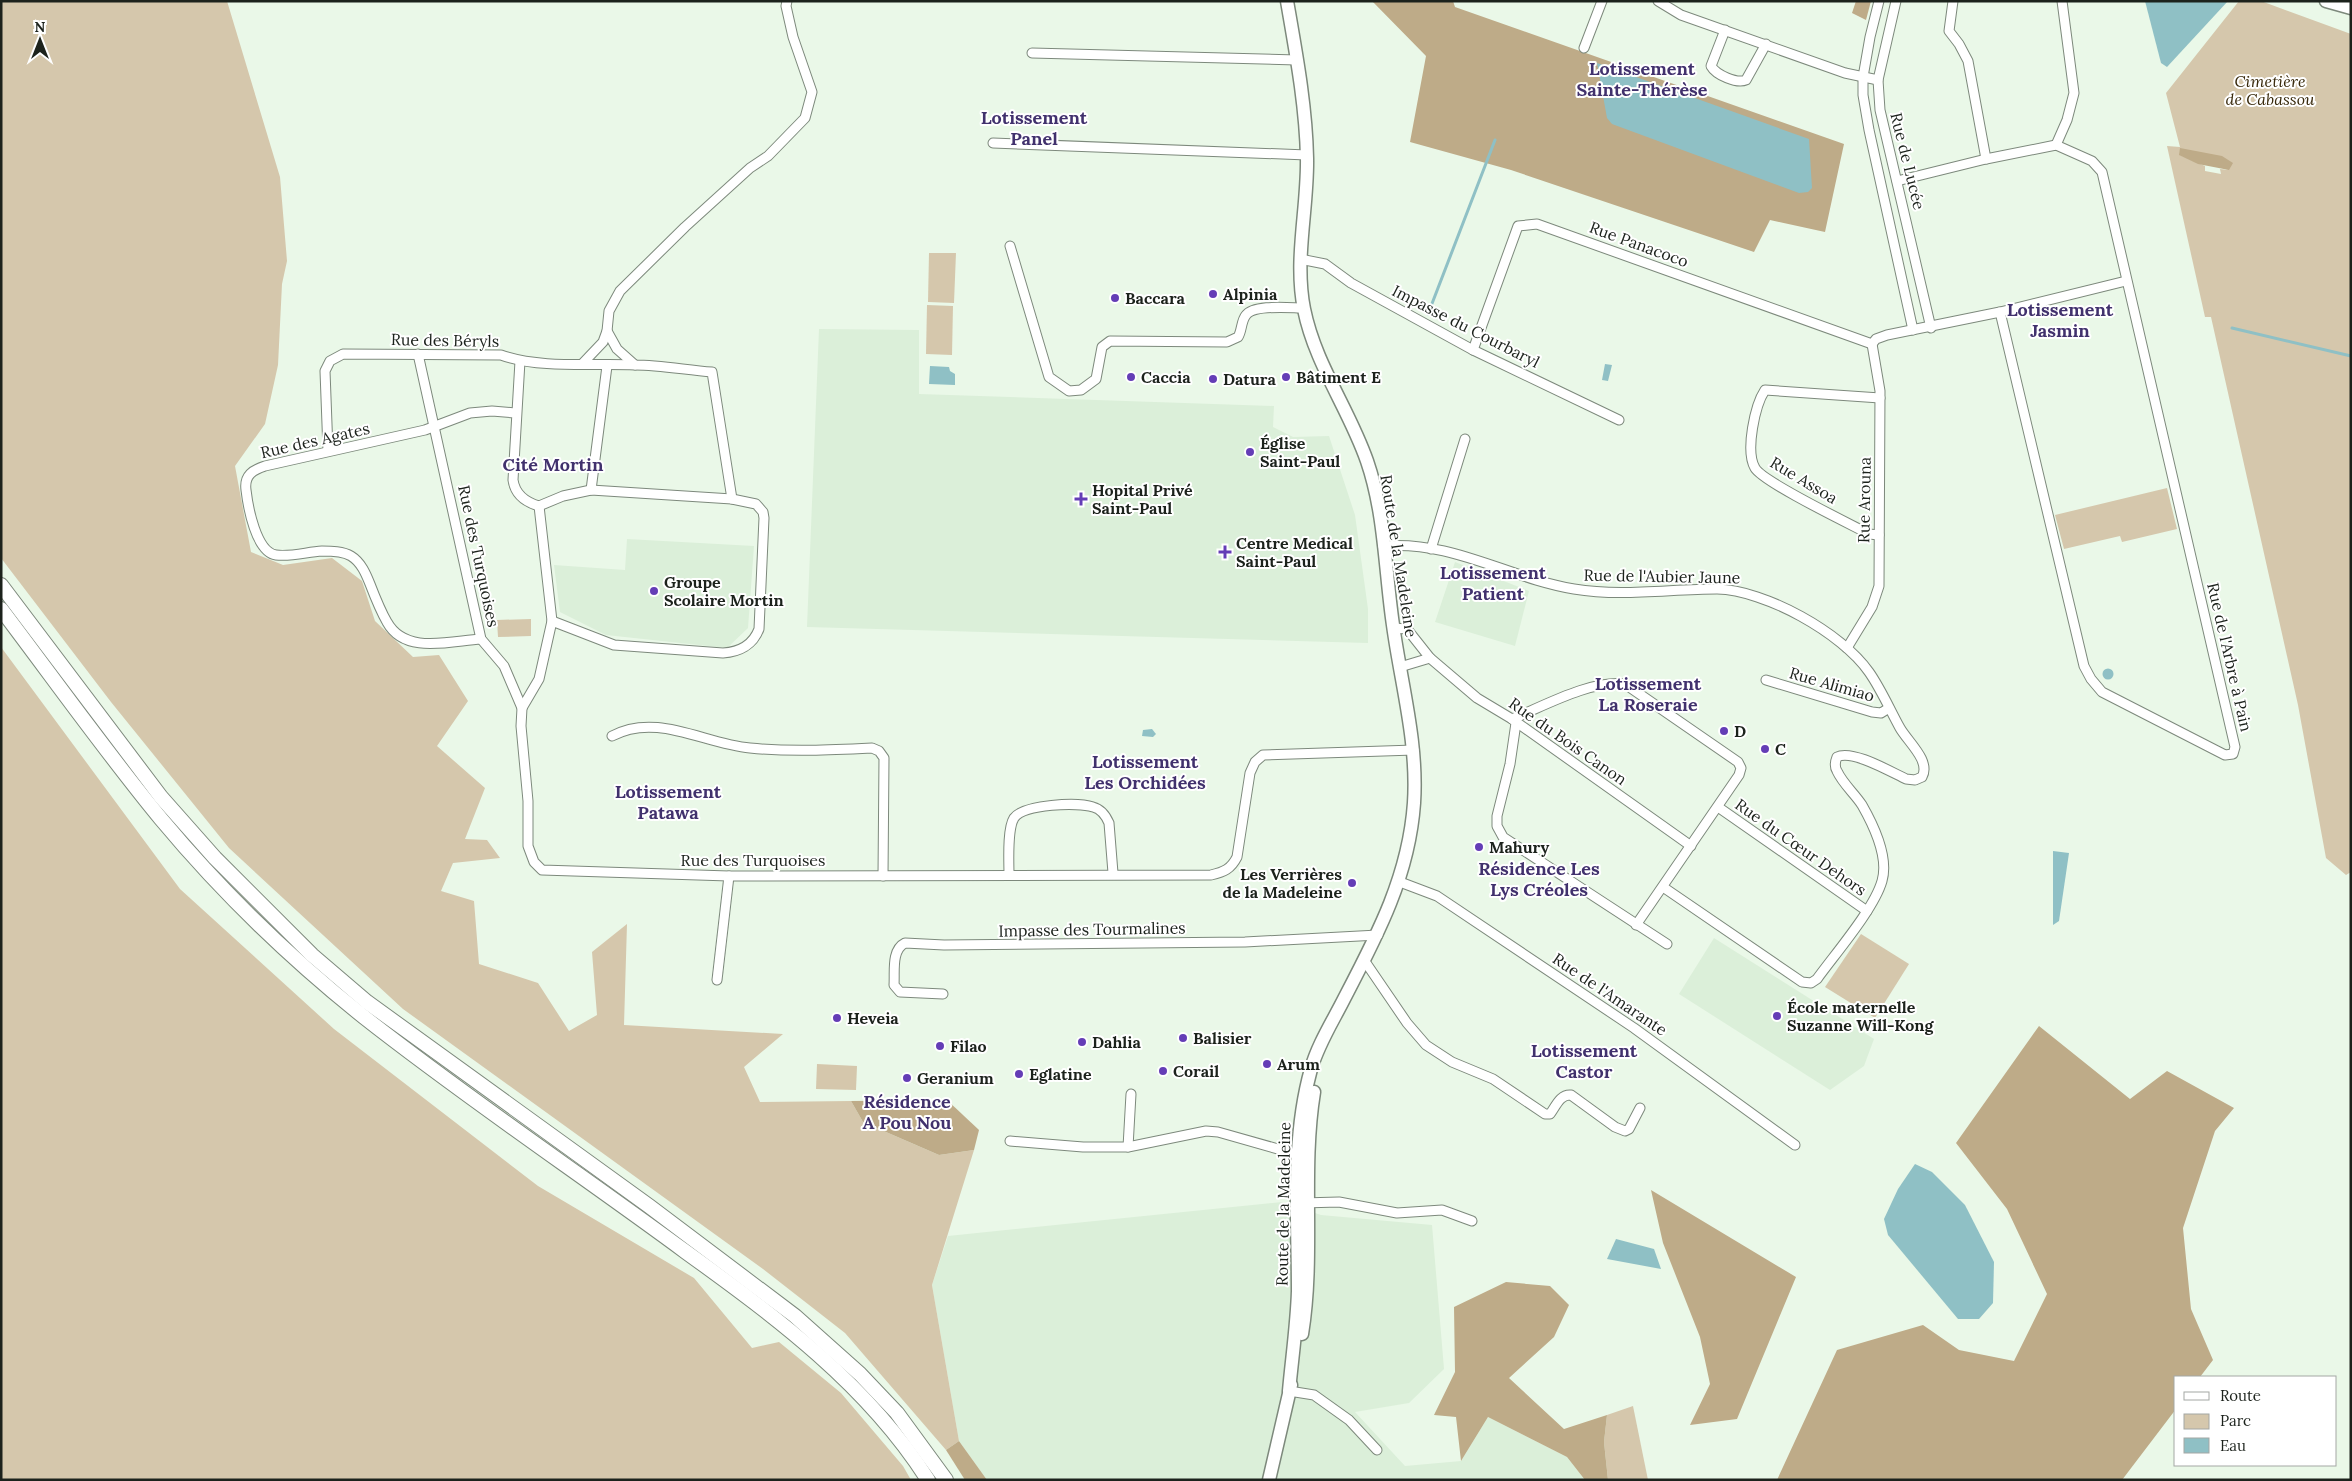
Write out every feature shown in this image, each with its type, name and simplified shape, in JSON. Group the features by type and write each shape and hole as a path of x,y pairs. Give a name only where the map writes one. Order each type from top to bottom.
{"main road":[{"name":"Route de la Madeleine","path":"1287,1 1297,60 1307,155 1300,259 1304,308 1317,353 1356,432 1369,465 1378,510 1393,628 1414,750 1412,824 1409,848 1400,882 1378,935 1319,1047 1308,1079 1303,1106 1299,1155 1303,1203"},
{"path":"2326,1 2351,8"},
{"path":"2346,1 2351,3"},
{"path":"1,586 161,797 263,909 312,955 367,1002 649,1206 801,1322 860,1374 898,1413 946,1480"},
{"path":"1,609 160,818 199,863 252,917 363,1016 692,1255 791,1331 851,1384 916,1460 928,1480"},
{"name":"Route de la Madeleine","path":"1269,1480 1289,1391 1298,1296 1308,1138 1315,1082 1332,1022"}],"street":[{"path":"583,363 603,342 607,331 609,311 620,290 750,168 768,156 805,118 812,92 793,37 786,6 787,1"},
{"path":"1584,48 1602,1"},
{"path":"1658,1 1681,15 1838,70 1878,80"},
{"path":"1879,1 1863,77 1869,130 1913,330"},
{"name":"Rue de Lucée","path":"1896,1 1878,80 1880,110 1931,328"},
{"path":"1953,1 1949,31 1968,61 1986,159"},
{"path":"2056,145 2067,120 2074,93 2062,1"},
{"path":"1725,30 1711,66 1713,70 1736,81 1746,80 1766,44"},
{"path":"1032,53 1297,60"},
{"path":"993,143 1307,155"},
{"path":"1872,344 1876,339 1887,335 1931,328 2126,282 2102,172 2092,161 2056,145 1986,159 1897,181"},
{"name":"Rue Panacoco","path":"1473,350 1518,226 1537,224 1872,344"},
{"path":"1010,246 1049,377 1069,391 1081,390 1096,379 1102,347 1110,341 1227,342 1238,337 1244,316 1251,311 1260,308 1304,308"},
{"name":"Impasse du Courbaryl","path":"1300,259 1325,264 1351,283 1473,350 1619,420"},
{"name":"Rue de l'Arbre à Pain","path":"2000,312 2084,666 2091,680 2102,692 2225,755 2233,754 2235,747 2126,282"},
{"path":"607,331 617,349 635,364"},
{"name":"Rue Arouna","path":"1847,648 1879,592 1880,398 1872,344"},
{"name":"Rue des Béryls","path":"328,451 325,371 330,361 343,354 501,354 520,361 583,363 607,366 635,364 712,372 732,499"},
{"name":"Rue des Turquoises","path":"418,354 481,639 504,666 522,708 521,726 528,801 528,846 538,867 547,871 729,876 1009,876 1113,873 1222,873 1232,866 1236,857 1250,773 1254,762 1263,755 1414,750"},
{"path":"520,361 515,412 514,485 522,498 539,506 563,496 592,490 732,499 756,504 763,512 764,518 760,622 756,636 740,650 723,653 614,645 552,621"},
{"path":"592,490 607,366"},
{"name":"Rue Assoa","path":"1879,534 1869,534 1772,482 1756,468 1751,450 1759,399 1765,390 1880,398"},
{"name":"Rue des Agates","path":"481,639 421,644 403,638 387,622 365,574 352,556 326,551 279,555 269,553 262,545 253,521 246,485 248,476 256,469 265,466 435,426 477,412 515,412"},
{"path":"1431,549 1464,438"},
{"path":"522,708 539,679 552,621 539,506"},
{"name":"Rue de l'Aubier Jaune","path":"1383,546 1397,545 1465,555 1542,582 1573,589 1599,592 1739,591 1762,597 1820,628 1847,648 1870,672 1905,738 1924,762 1925,771 1922,777 1915,780 1906,779 1853,755 1843,754 1837,757 1835,764 1837,771 1862,805 1884,857 1883,879 1877,896 1817,979 1811,983 1802,982 1663,888"},
{"name":"Rue du Bois Canon","path":"1393,628 1407,629 1430,658 1477,698 1514,721 1691,846"},
{"path":"1400,666 1430,658"},
{"name":"Rue Alimiao","path":"1766,680 1872,712 1881,713 1889,708"},
{"path":"1636,925 1739,775 1740,765 1736,760 1624,684 1610,683 1589,688 1514,721 1510,764 1497,816 1499,831 1503,837 1636,925 1667,944"},
{"path":"612,736 630,728 649,727 690,733 751,748 811,751 872,748 879,751 884,758 883,876"},
{"path":"1009,876 1009,846 1012,823 1016,815 1030,808 1076,806 1093,807 1106,817 1111,832 1113,873"},
{"name":"Rue du Cœur Dehors","path":"1718,807 1867,910"},
{"path":"717,980 729,876"},
{"name":"Rue de l'Amarante","path":"1400,882 1436,896 1634,1028 1795,1145"},
{"name":"Impasse des Tourmalines","path":"944,994 900,992 896,989 894,985 896,951 900,946 905,943 944,945 1245,942 1378,935"},
{"path":"1364,960 1407,1023 1426,1045 1452,1062 1493,1079 1545,1114 1550,1114 1562,1097 1571,1095 1615,1127 1625,1131 1629,1129 1640,1108"},
{"path":"1128,1147 1132,1094"},
{"path":"1010,1141 1082,1148 1128,1147 1206,1131 1218,1132 1299,1155"},
{"path":"1303,1203 1339,1202 1397,1213 1442,1210 1472,1221"},
{"path":"1289,1391 1314,1394 1349,1420 1377,1450"}],"shaded area":[{"path":"1372,1 1453,1 1455,7 1844,144 1825,232 1770,220 1754,252 1511,170 1410,142 1426,56"},
{"path":"1856,1 1871,1 1866,20 1852,13"},
{"path":"2180,148 2222,156 2233,163 2229,170 2198,164 2179,155"},
{"name":"Hopital Privé Saint-Paul","path":"819,329 919,330 919,394 1274,406 1273,427 1293,437 1329,436 1355,515 1368,609 1368,643 807,627"},
{"name":"Groupe Scolaire Mortin","path":"627,539 754,546 748,628 727,648 606,635 560,612 554,565 625,570"},
{"path":"1455,562 1529,591 1515,646 1435,622"},
{"name":"École maternelle Suzanne Will-Kong","path":"1714,938 1874,1039 1864,1066 1830,1090 1679,994"},
{"path":"2039,1026 2130,1099 2167,1071 2234,1108 2215,1131 2183,1228 2191,1309 2213,1360 2201,1376 2174,1376 2174,1412 2122,1480 1777,1480 1837,1350 1923,1325 1959,1350 2014,1361 2047,1294 2007,1209 1956,1143"},
{"path":"947,1100 979,1130 974,1150 939,1155 863,1122 851,1101"},
{"path":"1651,1190 1796,1277 1737,1419 1690,1425 1710,1384 1700,1337 1663,1243"},
{"path":"1282,1202 1321,1215 1432,1225 1444,1369 1409,1403 1355,1412 1405,1466 1461,1461 1488,1417 1567,1457 1585,1480 987,1480 959,1441 932,1285 948,1236"},
{"path":"1506,1282 1550,1286 1569,1305 1554,1337 1509,1378 1564,1429 1607,1415 1604,1442 1608,1480 1585,1480 1567,1457 1488,1417 1461,1461 1456,1417 1434,1415 1455,1372 1454,1307"},
{"path":"959,1441 987,1480 965,1480 946,1450"}],"green space":[{"path":"1,1 227,1 280,177 287,261 282,284 278,365 265,424 235,466 251,552 283,565 332,558 362,581 375,621 413,657 439,655 468,701 437,746 485,788 465,839 487,840 500,858 453,863 441,891 474,901 479,964 538,983 569,1031 597,1015 592,952 627,924 624,1025 783,1034 744,1067 760,1102 851,1101 863,1122 939,1155 974,1150 932,1285 959,1441 946,1450 845,1333 763,1269 403,1009 229,848 111,702 1,558"},
{"name":"Cimetière de Cabassou","path":"2239,1 2261,1 2351,34 2351,872 2346,875 2326,858 2298,705 2211,317 2205,317 2167,146 2180,147 2166,93","holes":["2180,155 2229,170 2220,169 2221,174 2205,171 2205,166"]},
{"path":"929,253 956,253 954,303 928,302"},
{"path":"927,305 953,306 952,355 926,354"},
{"path":"2167,488 2177,529 2122,542 2120,536 2064,549 2055,515"},
{"path":"531,619 531,636 498,637 497,620"},
{"path":"1,647 180,889 334,1029 538,1186 694,1278 752,1348 779,1342 841,1393 903,1466 911,1480 1,1480"},
{"path":"1861,934 1909,964 1875,1018 1825,987"},
{"path":"817,1064 857,1066 856,1090 816,1089"},
{"path":"1633,1406 1648,1480 1608,1480 1604,1442 1607,1415"}],"water":[{"path":"2145,1 2228,1 2167,67 2161,63"},
{"path":"1597,63 1809,139 1812,188 1808,192 1799,193 1612,124 1607,118"},
{"path":"1605,364 1612,365 1608,381 1602,380"},
{"path":"930,366 949,367 950,371 955,374 955,385 929,384"},
{"path":"2108,668 2114,674 2108,680 2102,674"},
{"path":"1152,729 1156,734 1153,737 1142,736 1143,730"},
{"path":"2053,851 2069,853 2059,921 2053,925"},
{"path":"1915,1164 1932,1172 1965,1205 1994,1262 1993,1303 1979,1319 1958,1319 1888,1235 1884,1219 1898,1189"},
{"path":"1616,1239 1654,1249 1661,1269 1607,1259"}],"waterway":[{"path":"1428,314 1495,140"},
{"path":"2232,328 2351,356"}],"place":[{"name":"Alpinia","path":"1213,294"},
{"name":"Baccara","path":"1115,298"},
{"name":"Caccia","path":"1131,377"},
{"name":"Bâtiment E","path":"1286,377"},
{"name":"Datura","path":"1213,379"},
{"name":"Église Saint-Paul","path":"1250,452"},
{"name":"Hopital Privé Saint-Paul","path":"1081,499"},
{"name":"Centre Medical Saint-Paul","path":"1225,552"},
{"name":"Groupe Scolaire Mortin","path":"654,591"},
{"name":"D","path":"1724,731"},
{"name":"C","path":"1765,749"},
{"name":"Mahury","path":"1479,847"},
{"name":"Les Verrières de la Madeleine","path":"1352,883"},
{"name":"École maternelle Suzanne Will-Kong","path":"1777,1016"},
{"name":"Heveia","path":"837,1018"},
{"name":"Balisier","path":"1183,1038"},
{"name":"Dahlia","path":"1082,1042"},
{"name":"Filao","path":"940,1046"},
{"name":"Arum","path":"1267,1064"},
{"name":"Corail","path":"1163,1071"},
{"name":"Eglatine","path":"1019,1074"},
{"name":"Geranium","path":"907,1078"}],"district":[{"name":"Lotissement Sainte-Thérèse","path":"1642,78"},
{"name":"Lotissement Panel","path":"1034,127"},
{"name":"Lotissement Jasmin","path":"2060,319"},
{"name":"Cité Mortin","path":"553,464"},
{"name":"Lotissement Patient","path":"1493,582"},
{"name":"Lotissement La Roseraie","path":"1648,693"},
{"name":"Lotissement Les Orchidées","path":"1145,771"},
{"name":"Lotissement Patawa","path":"668,801"},
{"name":"Résidence Les Lys Créoles","path":"1539,878"},
{"name":"Lotissement Castor","path":"1584,1060"},
{"name":"Résidence A Pou Nou","path":"907,1111"}]}
